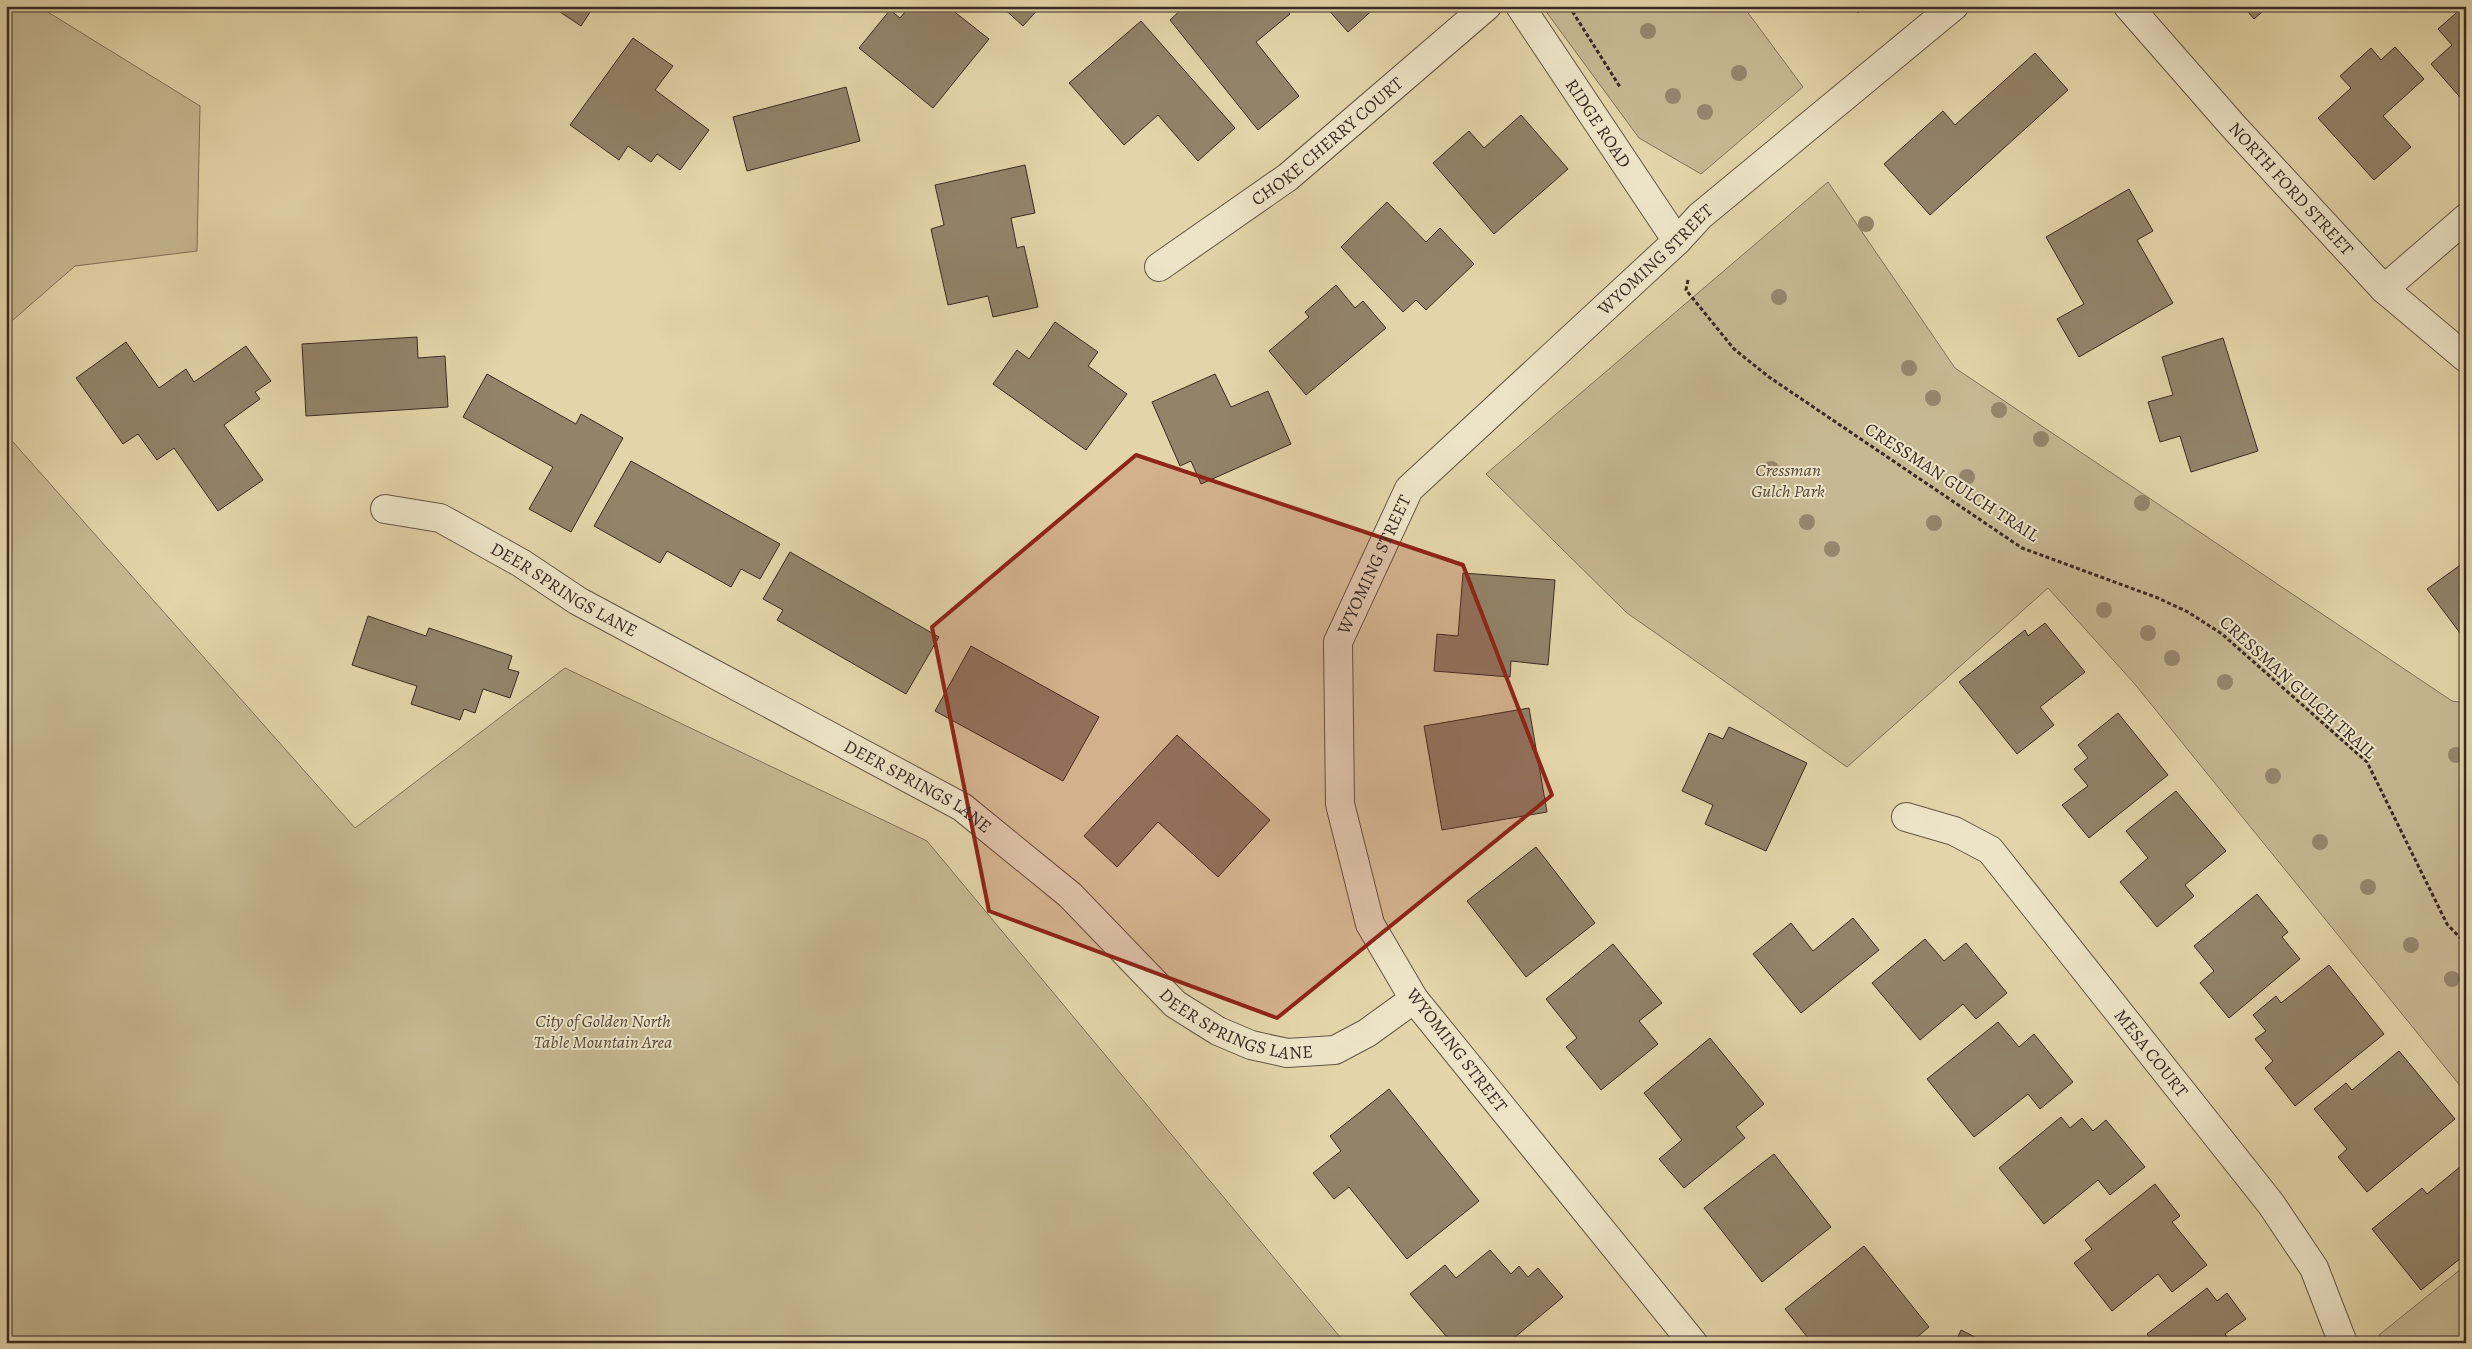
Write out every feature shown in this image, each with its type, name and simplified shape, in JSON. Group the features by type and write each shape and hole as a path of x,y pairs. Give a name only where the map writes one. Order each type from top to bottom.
{"street":[{"name":"CHOKE CHERRY COURT","path":"1159,267 1288,177 1487,6"},
{"name":"RIDGE ROAD","path":"1520,6 1677,242"},
{"name":"WYOMING STREET","path":"1693,1343 1414,1000 1370,924 1340,804 1338,642 1409,489 1677,242 1700,216 1954,6"},
{"name":"NORTH FORD STREET","path":"2128,6 2234,127 2384,289 2466,358"},
{"path":"2384,289 2466,218"},
{"name":"DEER SPRINGS LANE","path":"385,509 440,518 521,563 578,601 962,807 1070,896 1175,1004 1218,1032 1251,1045 1288,1053 1335,1050 1367,1033 1414,1000"},
{"name":"MESA COURT","path":"1906,817 1954,831 1990,850 2271,1204 2314,1268 2342,1343"}],"path":[{"path":"1569,6 1621,88"},
{"name":"CRESSMAN GULCH TRAIL","path":"1690,272 1686,290 1734,349 1769,377 2022,548 2158,598 2188,612 2222,634 2367,762 2447,924 2466,944"}],"highlighted area":[{"path":"1136,455 1463,565 1552,795 1277,1018 989,911 932,627"}],"green space":[{"path":"6,6 38,6 200,106 197,251 75,266 6,326"},
{"path":"1542,6 1743,6 1803,87 1701,174 1639,138"},
{"name":"Cressman Gulch Park","path":"1828,182 1955,368 2452,701 2466,703 2466,1093 2133,682 2048,588 1847,767 1627,613 1486,474"},
{"name":"City of Golden North Table Mountain Area","path":"6,434 355,828 565,668 927,841 1345,1343 6,1343"},
{"path":"2466,1265 2466,1343 2381,1343 2379,1335"}],"building":[{"path":"551,6 594,6 581,26"},
{"path":"910,6 947,6 989,39 933,108 859,48 890,10 900,18"},
{"path":"1001,6 1041,6 1023,26"},
{"path":"1185,6 1284,6 1290,14 1256,42 1299,96 1258,130 1170,20"},
{"path":"1325,6 1377,6 1348,32"},
{"path":"1852,6 1865,6 1858,13"},
{"path":"2243,6 2269,6 2254,19"},
{"path":"2466,6 2465,103 2431,64 2452,45 2438,29"},
{"path":"1141,21 1235,128 1198,161 1158,115 1124,145 1069,83"},
{"path":"633,38 673,66 655,90 709,130 680,170 657,154 651,162 628,146 619,160 570,125"},
{"path":"2395,47 2424,79 2383,116 2411,147 2374,180 2318,118 2351,88 2340,76 2371,48 2381,60"},
{"path":"2035,53 2068,90 1930,215 1884,164 1943,111 1955,125"},
{"path":"846,87 860,141 747,171 733,117"},
{"path":"1521,115 1568,169 1494,234 1433,163 1469,131 1484,148"},
{"path":"1025,165 1035,213 1011,218 1017,248 1024,246 1038,307 993,317 988,296 948,305 931,229 944,225 935,185"},
{"path":"2129,189 2153,231 2137,240 2173,303 2079,357 2057,319 2084,304 2046,237"},
{"path":"1387,202 1426,242 1440,228 1474,264 1426,310 1416,300 1403,312 1341,247"},
{"path":"1336,285 1355,308 1363,301 1386,328 1306,395 1269,351 1309,317 1305,312"},
{"path":"1055,322 1098,352 1088,366 1127,394 1086,450 993,384 1017,350 1029,359"},
{"path":"417,337 418,358 445,356 448,407 306,416 302,344"},
{"path":"2223,338 2258,451 2191,472 2180,436 2160,442 2148,402 2173,395 2162,357"},
{"path":"126,342 159,388 186,369 194,382 246,346 271,381 255,392 260,399 224,425 263,480 218,511 174,448 157,460 138,434 123,444 76,378"},
{"path":"487,374 576,424 581,414 623,438 571,532 529,509 553,467 463,417"},
{"path":"1215,374 1231,407 1268,391 1291,444 1201,484 1191,461 1180,466 1152,402"},
{"path":"631,461 780,544 760,579 741,569 731,587 667,551 660,563 594,526"},
{"path":"790,552 939,637 906,694 777,620 783,610 763,599"},
{"path":"2466,561 2466,641 2427,589"},
{"path":"1463,573 1555,580 1548,665 1511,661 1510,677 1434,671 1437,634 1458,636"},
{"path":"368,616 426,636 429,628 512,656 508,669 519,672 510,698 483,689 475,713 464,709 460,720 411,704 417,686 352,665"},
{"path":"2045,623 2085,672 2040,707 2054,725 2017,754 1959,682 2025,630 2028,636"},
{"path":"971,646 1099,717 1063,781 935,711"},
{"path":"1529,708 1547,812 1442,830 1424,726"},
{"path":"2118,713 2168,775 2089,838 2062,805 2088,786 2074,769 2088,758 2078,745"},
{"path":"1729,727 1807,763 1766,851 1705,824 1713,805 1682,791 1709,733 1723,739"},
{"path":"1177,735 1270,820 1218,877 1158,822 1117,867 1084,836"},
{"path":"2176,791 2226,851 2185,885 2194,896 2157,927 2120,882 2148,858 2126,831"},
{"path":"1536,847 1595,923 1526,977 1467,901"},
{"path":"2257,894 2288,932 2282,937 2300,959 2229,1018 2200,983 2214,971 2194,946"},
{"path":"1853,918 1879,950 1801,1013 1753,954 1791,923 1813,951"},
{"path":"1925,939 1944,961 1966,943 2007,993 1976,1019 1963,1004 1920,1040 1872,983"},
{"path":"1613,944 1662,1003 1639,1021 1658,1044 1601,1090 1566,1047 1577,1038 1546,999"},
{"path":"2329,965 2384,1034 2295,1106 2265,1068 2273,1061 2255,1039 2266,1031 2253,1015 2276,996 2281,1003"},
{"path":"1998,1022 2019,1047 2034,1034 2073,1082 2040,1109 2028,1094 1974,1137 1927,1079"},
{"path":"1710,1038 1764,1104 1736,1127 1745,1138 1684,1188 1659,1159 1682,1140 1644,1093"},
{"path":"2399,1051 2455,1119 2367,1192 2338,1157 2347,1149 2314,1109 2346,1083 2352,1090"},
{"path":"1389,1089 1479,1201 1407,1259 1349,1187 1334,1199 1313,1173 1341,1151 1330,1136"},
{"path":"2061,1117 2070,1128 2082,1118 2093,1131 2106,1120 2145,1167 2110,1195 2098,1180 2044,1224 1999,1168"},
{"path":"1774,1154 1831,1227 1762,1282 1704,1208"},
{"path":"2466,1162 2466,1254 2421,1290 2372,1229 2422,1188 2427,1194"},
{"path":"2155,1184 2180,1216 2172,1222 2207,1265 2172,1292 2158,1274 2112,1311 2074,1263 2092,1249 2085,1240"},
{"path":"1864,1246 1929,1327 1910,1343 1812,1343 1785,1309"},
{"path":"1490,1250 1511,1274 1519,1266 1528,1277 1538,1268 1563,1297 1508,1343 1452,1343 1410,1294 1445,1265 1456,1278"},
{"path":"2207,1288 2217,1301 2227,1293 2246,1319 2225,1334 2231,1343 2154,1343 2147,1334"},
{"path":"1961,1330 1987,1343 1955,1343"}]}
